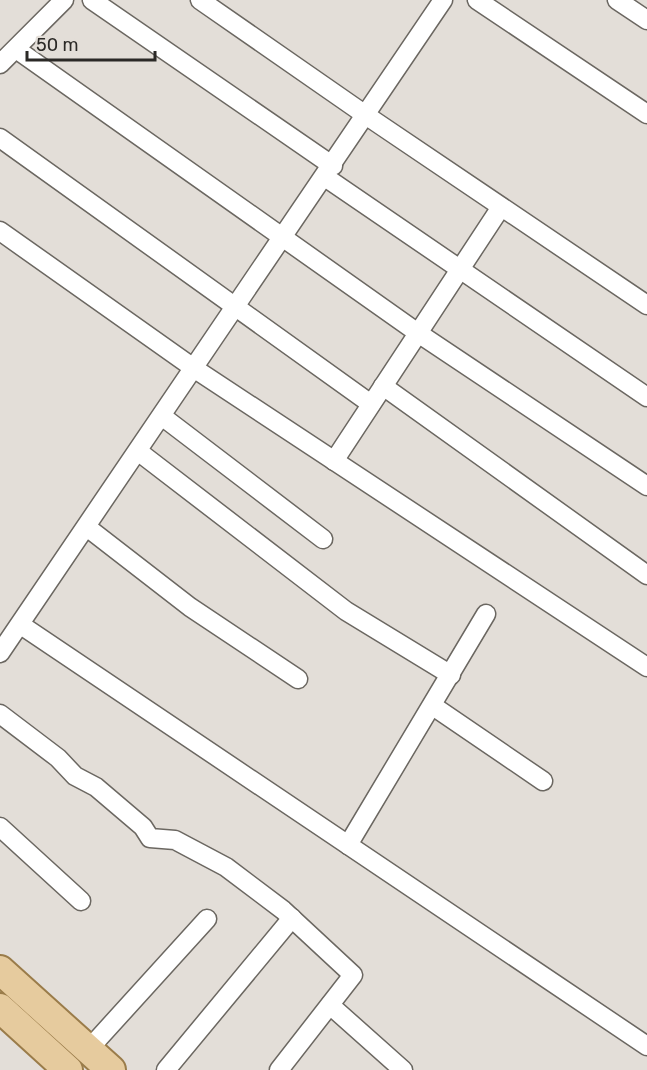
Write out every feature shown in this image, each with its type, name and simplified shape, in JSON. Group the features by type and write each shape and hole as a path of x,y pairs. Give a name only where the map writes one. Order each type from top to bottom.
{"main road":[{"path":"0,970 111,1070"},
{"path":"0,1008 68,1070"}],"street":[{"path":"0,64 64,0"},
{"path":"93,0 460,269 647,396"},
{"path":"200,0 226,7 366,116 647,305"},
{"path":"0,654 329,172 443,0"},
{"path":"477,0 647,114"},
{"path":"617,0 647,20"},
{"path":"16,49 418,333 647,486"},
{"path":"0,138 371,404"},
{"path":"334,461 501,207"},
{"path":"0,231 195,369 647,667"},
{"path":"383,386 647,575"},
{"path":"163,417 323,539"},
{"path":"139,452 346,611 451,675"},
{"path":"87,528 190,606 298,679"},
{"path":"348,845 486,614"},
{"path":"21,626 647,1046"},
{"path":"433,706 543,781"},
{"path":"0,714 58,758 75,776 96,787 143,827 150,838 175,840 226,867 292,918 352,975 279,1070"},
{"path":"0,827 81,901"},
{"path":"166,1070 292,918"},
{"path":"88,1050 207,919"},
{"path":"330,1005 403,1070"}]}
